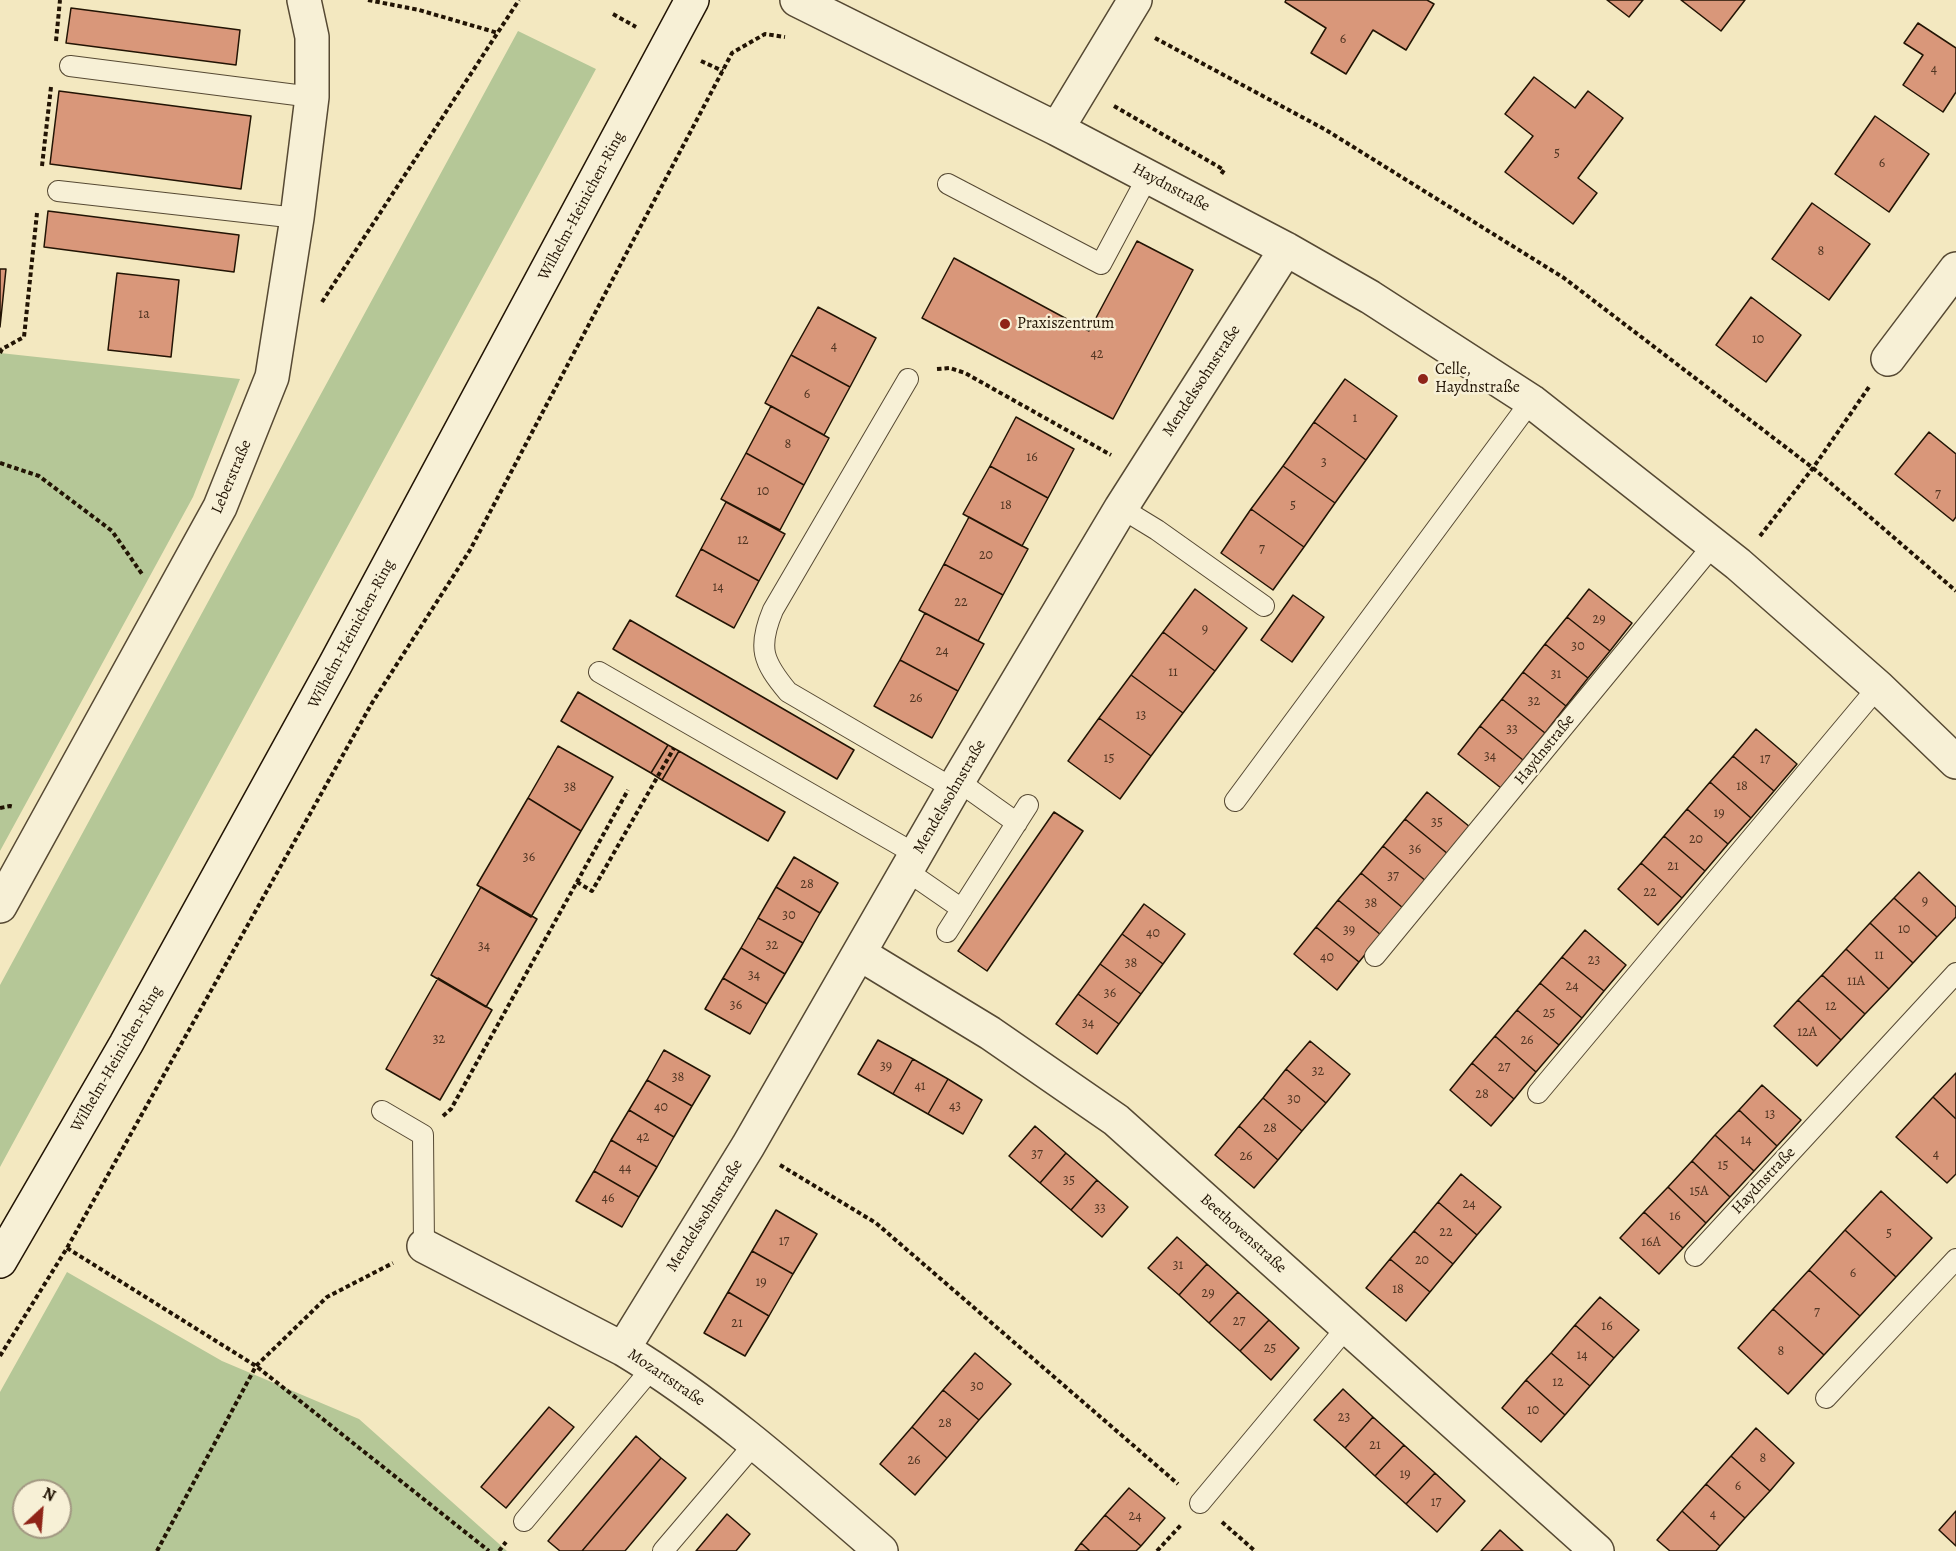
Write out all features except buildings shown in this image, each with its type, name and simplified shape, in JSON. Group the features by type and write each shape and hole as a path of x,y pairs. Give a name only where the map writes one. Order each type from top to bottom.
{"street":[{"name":"Leberstraße","path":"0,906 220,507 272,377 297,218 312,97 312,37 304,0"},
{"name":"Wilhelm-Heinichen-Ring","path":"0,1261 126,1044 324,686 692,0"},
{"name":"Haydnstraße","path":"797,0 1057,129 1286,249 1370,297 1531,401 1726,554 1878,687 1956,762"},
{"path":"1057,129 1129,10"},
{"name":"Mendelssohnstraße","path":"623,1349 748,1146 956,785 1121,508 1286,249"},
{"path":"1888,360 1956,269"},
{"name":"Beethovenstraße","path":"860,954 990,1033 1116,1120 1597,1551"},
{"name":"Mozartstraße","path":"424,1246 623,1349 653,1367 756,1442 881,1551"}],"lane":[{"path":"70,66 312,97"},
{"path":"948,184 1101,264 1148,176"},
{"path":"58,191 297,218"},
{"path":"908,379 773,610 767,623 762,646 772,674 788,692 956,785 1017,823"},
{"path":"1235,801 1531,401"},
{"path":"1121,508 1157,530 1264,606"},
{"name":"Haydnstraße","path":"1376,956 1726,554"},
{"path":"599,672 688,724 912,863 962,909"},
{"path":"1538,1094 1878,687"},
{"path":"947,932 1028,805"},
{"name":"Haydnstraße","path":"1695,1256 1956,973"},
{"path":"382,1111 423,1135 424,1246"},
{"path":"1826,1398 1956,1259"},
{"path":"1200,1503 1347,1327"},
{"path":"524,1521 653,1367"},
{"path":"663,1551 756,1442"}],"path":[{"path":"368,0 419,10 498,33"},
{"path":"318,309 519,0"},
{"path":"1129,10 1564,278 1813,468 1956,591"},
{"path":"0,1356 67,1248 372,703 470,550 732,53 765,34 792,39"},
{"path":"1133,117 1224,170"},
{"path":"0,353 2,349 24,337"},
{"path":"1726,554 1813,468 1888,360"},
{"path":"908,379 914,373 935,369 950,368 965,373 1143,473"},
{"path":"0,463 39,476 112,531 165,607"},
{"path":"577,882 592,891 688,724"},
{"path":"423,1135 451,1108 628,790"},
{"path":"748,1146 876,1223 1254,1551"},
{"path":"157,1551 256,1366 327,1298 424,1246"},
{"path":"67,1248 256,1366 489,1551"},
{"path":"1157,1551 1200,1503"}],"green space":[{"path":"518,31 596,69 0,1167 0,985"},
{"path":"0,353 240,379 193,497 0,851"},
{"path":"67,1272 222,1361 359,1419 507,1551 0,1551 0,1392"}],"place":[{"name":"Praxiszentrum","path":"1005,324"},
{"name":"Celle, Haydnstraße","path":"1423,379"}]}
